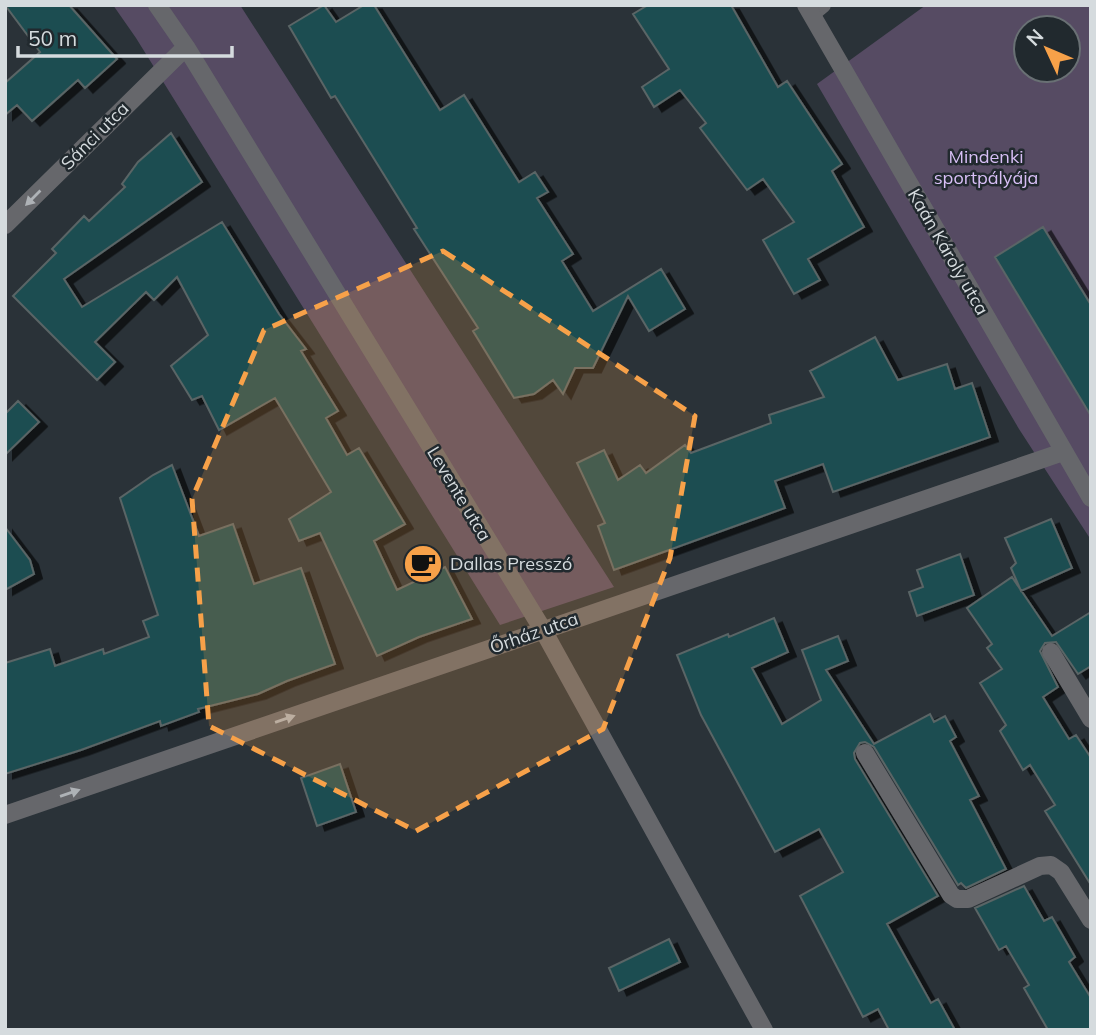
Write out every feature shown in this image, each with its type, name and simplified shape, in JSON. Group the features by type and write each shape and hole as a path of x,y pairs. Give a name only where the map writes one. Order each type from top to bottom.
{"street":[{"name":"Levente utca","path":"157,5 186,47 543,630 764,1030"},
{"name":"Kaán Károly utca","path":"814,8 1091,498"},
{"name":"Sánci utca","path":"5,225 186,47"},
{"name":"Őrház utca","path":"5,816 1063,452"},
{"path":"1051,652 1091,719"},
{"path":"865,753 951,895 957,899 968,899 1040,866 1051,866 1061,872 1091,920"}],"highlighted area":[{"path":"443,251 695,416 670,558 603,729 416,831 209,726 192,499 264,330"}],"green space":[{"path":"113,5 240,5 614,587 500,625"},
{"name":"Mindenki sportpályája","path":"926,5 1091,5 1091,540 1019,429 817,84"}],"building":[{"path":"5,5 69,5 117,59 85,88 78,80 32,121 17,105 5,115 5,83 40,52"},
{"path":"324,5 336,22 364,5 374,5 440,110 464,95 519,182 535,172 548,192 537,198 573,254 562,261 593,311 661,269 685,309 649,331 628,296 593,368 575,368 563,394 553,380 534,394 514,398 473,331 478,328 414,229 417,228 335,96 331,98 289,26"},
{"path":"648,5 731,5 778,87 787,81 842,164 832,171 864,227 808,259 820,280 794,294 763,240 794,222 763,179 747,190 700,128 706,123 680,90 654,107 642,87 669,69 633,14"},
{"path":"171,133 202,182 64,279 82,307 222,222 279,314 306,349 301,351 338,411 326,418 347,455 359,448 405,524 374,541 397,590 445,567 472,619 419,637 377,656 320,533 299,541 289,519 331,492 275,398 219,430 202,396 192,400 171,366 208,335 177,277 154,300 146,292 95,342 115,362 97,380 13,296 56,253 52,249 84,216 89,221 125,187 122,184 138,162"},
{"path":"1043,227 1091,305 1091,416 995,257"},
{"path":"875,337 898,380 947,364 955,389 972,383 990,437 833,492 823,464 775,481 785,508 614,570 598,526 605,523 577,463 604,450 618,480 640,465 646,473 685,445 691,453 771,423 769,415 824,397 810,371"},
{"path":"18,401 39,422 5,455 5,414"},
{"path":"172,465 199,536 233,524 254,584 301,568 335,664 258,694 198,709 199,712 161,726 160,721 5,774 5,663 50,649 55,666 103,649 104,654 149,637 143,621 158,615 120,498"},
{"path":"1051,519 1072,568 1021,591 1011,568 1016,563 1005,538"},
{"path":"5,527 30,560 34,574 5,590"},
{"path":"960,554 974,595 917,616 909,592 923,587 917,570"},
{"path":"1012,577 1052,636 1091,612 1091,666 1078,674 1056,642 1045,643 1040,651 1058,687 1043,697 1069,739 1076,735 1091,758 1091,885 1045,811 1055,805 1030,765 1023,770 1000,731 1006,725 980,683 1002,669 987,648 992,644 967,608"},
{"path":"774,618 788,652 752,668 782,724 821,700 802,650 838,636 848,661 826,670 874,744 930,714 934,722 945,716 956,737 950,741 979,796 970,800 1006,869 966,888 961,883 958,885 874,747 865,742 860,743 854,753 855,759 938,896 887,924 931,1003 938,999 955,1030 889,1030 878,1009 863,1017 800,896 843,872 819,829 775,852 701,715 677,655"},
{"path":"340,764 356,812 317,826 301,778"},
{"path":"1024,886 1044,921 1052,917 1075,957 1069,962 1091,998 1091,1030 1048,1030 1024,988 1029,985 1006,946 999,950 975,908"},
{"path":"669,939 680,962 619,991 609,968"}],"place":[{"name":"Dallas Presszó","path":"423,564"}]}
